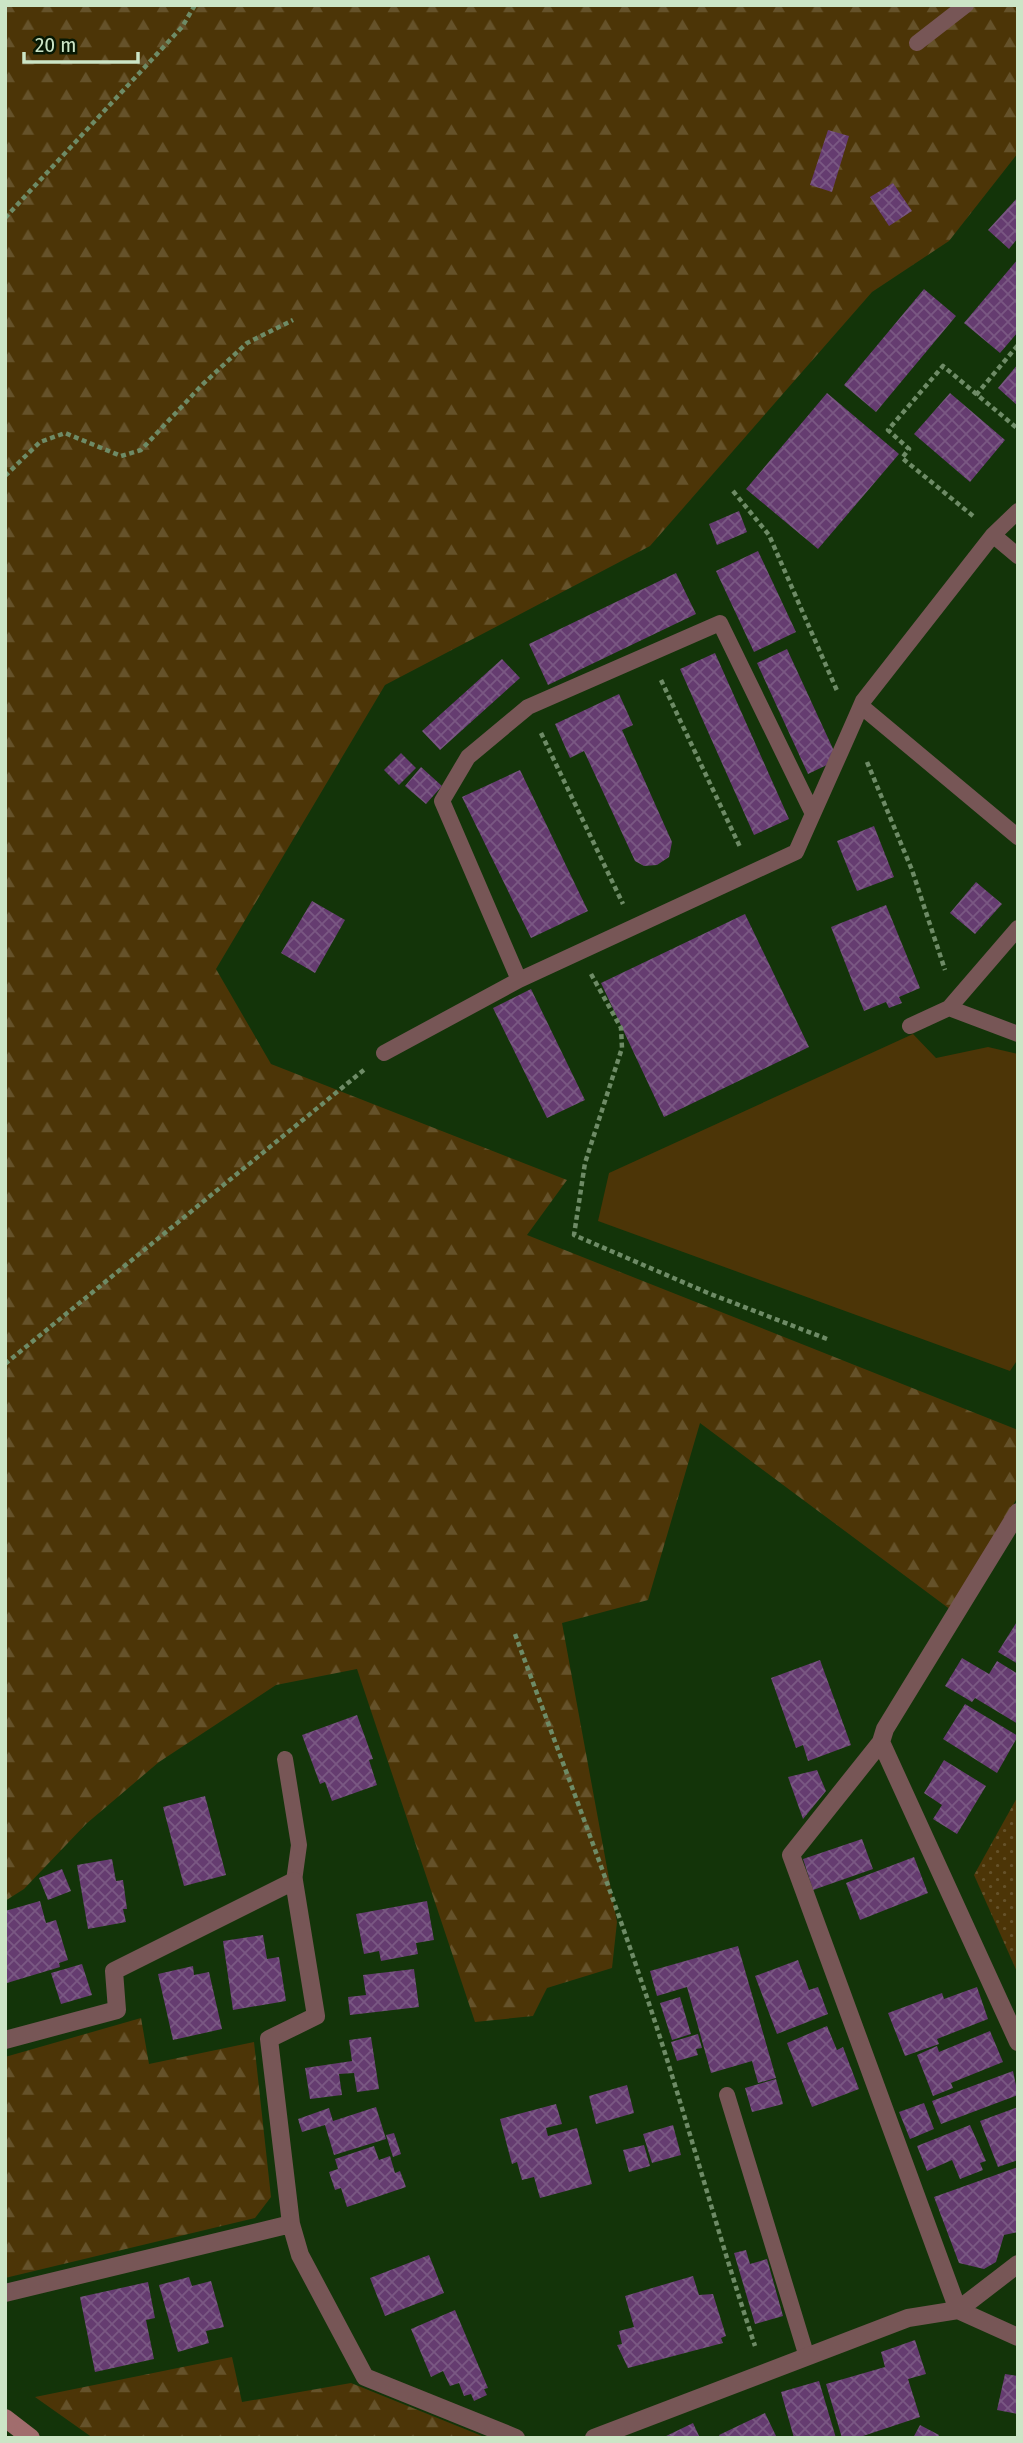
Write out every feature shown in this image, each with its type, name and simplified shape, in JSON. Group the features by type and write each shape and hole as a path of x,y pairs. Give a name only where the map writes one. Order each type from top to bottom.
{"street":[{"path":"1018,1512 885,1729 881,1742 791,1856 958,2310 1018,2337"},
{"path":"881,1742 1018,2042"},
{"path":"5,2040 117,2010 114,1971 294,1881 316,2016 269,2039 291,2224 300,2255 365,2377 516,2438"},
{"path":"5,2293 291,2224"},
{"path":"594,2438 908,2318 958,2310 1018,2263"},
{"path":"5,2418 31,2438"}],"lane":[{"path":"917,43 966,5"},
{"path":"384,1053 519,979 796,852 861,706 993,535 1018,511"},
{"path":"993,535 1018,556"},
{"path":"519,979 442,801 468,757 528,706 720,623 813,814"},
{"path":"861,706 1018,836"},
{"path":"910,1026 949,1008 1018,929"},
{"path":"949,1008 1018,1034"},
{"path":"285,1759 299,1845 294,1881"},
{"path":"727,2095 807,2357"}],"path":[{"path":"5,218 182,27 195,5"},
{"path":"5,476 40,442 65,433 121,456 141,450 202,384 247,343 293,320"},
{"path":"976,395 1018,345"},
{"path":"993,535 902,458 909,449 888,430 943,366 1018,429"},
{"path":"649,654 752,872"},
{"path":"528,706 634,926"},
{"path":"579,952 621,1028 622,1048 585,1163 574,1235 708,1293 827,1339"},
{"path":"5,1364 384,1053"},
{"path":"515,1634 641,1978 690,2129 714,2221 764,2373"}],"green space":[{"path":"5,5 1018,5 1018,153 949,241 872,292 650,546 385,685 216,969 271,1064 567,1180 527,1235 1018,1430 1018,1496 955,1613 700,1423 648,1600 562,1623 617,1922 612,1968 547,1988 533,2016 475,2022 357,1669 276,1685 159,1762 86,1824 24,1889 5,1901"},
{"path":"913,1034 936,1058 988,1047 1018,1054 1018,1359 1010,1371 598,1221 609,1173"},
{"path":"1018,1796 1018,1974 974,1875"},
{"path":"141,2018 149,2064 254,2042 271,2197 255,2218 5,2278 5,2057"},
{"path":"232,2357 242,2402 351,2383 487,2438 93,2438 35,2397"}],"building":[{"path":"828,130 849,136 832,192 810,185"},
{"path":"893,183 912,211 889,226 870,197"},
{"path":"1018,197 1018,238 1009,249 988,230"},
{"path":"1018,259 1018,332 1000,353 964,323"},
{"path":"924,289 956,316 876,412 844,385"},
{"path":"1018,364 1018,406 998,388"},
{"path":"827,393 899,454 818,549 746,489"},
{"path":"950,393 1005,440 970,482 914,434"},
{"path":"739,511 747,532 717,545 709,524"},
{"path":"758,551 796,632 754,652 716,571"},
{"path":"676,573 696,614 548,685 529,644"},
{"path":"787,649 834,751 831,763 808,774 757,663"},
{"path":"715,653 789,819 754,835 680,669"},
{"path":"502,659 520,678 440,750 422,731"},
{"path":"619,694 633,725 622,730 672,842 669,857 657,865 644,866 635,861 584,751 570,758 555,724"},
{"path":"401,753 416,768 399,785 384,770"},
{"path":"421,767 442,786 426,804 405,786"},
{"path":"520,770 588,911 531,938 462,797"},
{"path":"874,826 894,877 857,891 837,841"},
{"path":"976,882 1002,904 975,934 950,913"},
{"path":"312,901 345,920 315,973 281,953"},
{"path":"886,905 920,988 899,997 902,1003 889,1008 886,1002 864,1011 831,927"},
{"path":"745,914 809,1047 664,1117 601,983"},
{"path":"531,989 585,1100 547,1118 493,1008"},
{"path":"1018,1620 1018,1664 998,1652"},
{"path":"962,1658 989,1674 997,1661 1018,1674 1018,1724 975,1698 972,1702 945,1686"},
{"path":"820,1660 851,1745 808,1761 803,1745 796,1748 771,1678"},
{"path":"965,1704 1018,1736 997,1773 943,1739"},
{"path":"357,1715 373,1759 369,1760 377,1785 332,1801 325,1782 320,1784 302,1735"},
{"path":"944,1760 986,1786 957,1834 933,1819 942,1805 924,1793"},
{"path":"817,1770 826,1791 803,1819 788,1777"},
{"path":"205,1796 226,1875 184,1886 163,1807"},
{"path":"862,1839 873,1869 813,1890 803,1859"},
{"path":"914,1857 928,1893 860,1920 846,1883"},
{"path":"112,1859 116,1881 123,1880 126,1922 88,1929 77,1865"},
{"path":"62,1869 71,1891 48,1900 39,1878"},
{"path":"40,1901 46,1923 56,1920 68,1960 59,1963 60,1967 7,1983 5,1911"},
{"path":"427,1901 434,1940 416,1943 418,1954 381,1961 379,1951 364,1954 356,1914"},
{"path":"263,1935 267,1959 279,1957 286,2001 233,2010 223,1941"},
{"path":"738,1946 776,2078 758,2083 752,2061 711,2073 687,1987 657,1996 650,1971"},
{"path":"798,1960 809,1990 818,1987 828,2014 777,2034 755,1976"},
{"path":"82,1964 92,1995 61,2004 51,1973"},
{"path":"193,1966 194,1975 209,1972 222,2029 173,2040 158,1974"},
{"path":"414,1969 419,2007 350,2015 348,1997 366,1995 363,1975"},
{"path":"977,1987 988,2019 937,2039 939,2044 905,2056 888,2013 942,1993 944,1999"},
{"path":"680,1997 691,2034 672,2040 660,2003"},
{"path":"827,2026 837,2050 843,2047 859,2089 812,2107 787,2043"},
{"path":"990,2031 1003,2062 951,2083 953,2088 933,2096 917,2055 937,2046 939,2052"},
{"path":"698,2034 702,2048 696,2049 698,2055 677,2061 671,2042"},
{"path":"371,2037 379,2089 357,2092 354,2073 339,2074 342,2095 310,2099 305,2068 352,2061 349,2040"},
{"path":"1013,2071 1018,2095 941,2124 932,2101"},
{"path":"776,2079 783,2104 752,2112 745,2088"},
{"path":"627,2085 634,2113 596,2124 589,2096"},
{"path":"924,2103 934,2129 910,2139 899,2112"},
{"path":"556,2104 562,2124 546,2128 548,2136 577,2128 592,2184 540,2198 534,2177 522,2180 517,2162 512,2164 500,2119"},
{"path":"376,2107 386,2139 334,2155 325,2125 302,2132 298,2119 329,2108 333,2121"},
{"path":"1018,2107 1018,2160 998,2167 980,2121"},
{"path":"673,2125 681,2155 652,2163 643,2134"},
{"path":"970,2125 986,2161 980,2163 983,2170 960,2179 952,2160 927,2171 917,2146"},
{"path":"394,2133 401,2154 393,2157 386,2135"},
{"path":"644,2145 650,2166 629,2172 623,2150"},
{"path":"374,2146 379,2160 390,2156 395,2173 400,2171 406,2187 347,2207 341,2188 335,2190 329,2172 338,2169 335,2159"},
{"path":"1018,2167 1018,2232 1004,2235 996,2262 984,2269 959,2263 934,2197"},
{"path":"746,2250 750,2264 767,2259 783,2316 755,2324 734,2253"},
{"path":"429,2255 444,2293 385,2316 370,2278"},
{"path":"693,2276 699,2295 713,2294 726,2336 721,2338 723,2343 628,2368 617,2345 622,2344 619,2331 634,2327 625,2296"},
{"path":"189,2277 192,2286 211,2281 224,2327 206,2331 209,2343 178,2352 159,2285"},
{"path":"148,2282 155,2318 146,2320 154,2359 95,2372 80,2297"},
{"path":"455,2310 488,2388 484,2389 487,2395 474,2401 471,2394 464,2396 459,2383 450,2386 443,2371 431,2377 411,2329"},
{"path":"915,2340 926,2374 908,2379 920,2417 857,2438 842,2438 826,2384 885,2367 881,2352"},
{"path":"1005,2374 1018,2376 1018,2414 997,2410"},
{"path":"819,2381 836,2438 794,2438 781,2392"},
{"path":"765,2413 777,2438 720,2438 719,2435"},
{"path":"693,2423 700,2438 662,2438"},
{"path":"920,2425 939,2435 937,2438 913,2438"}]}
